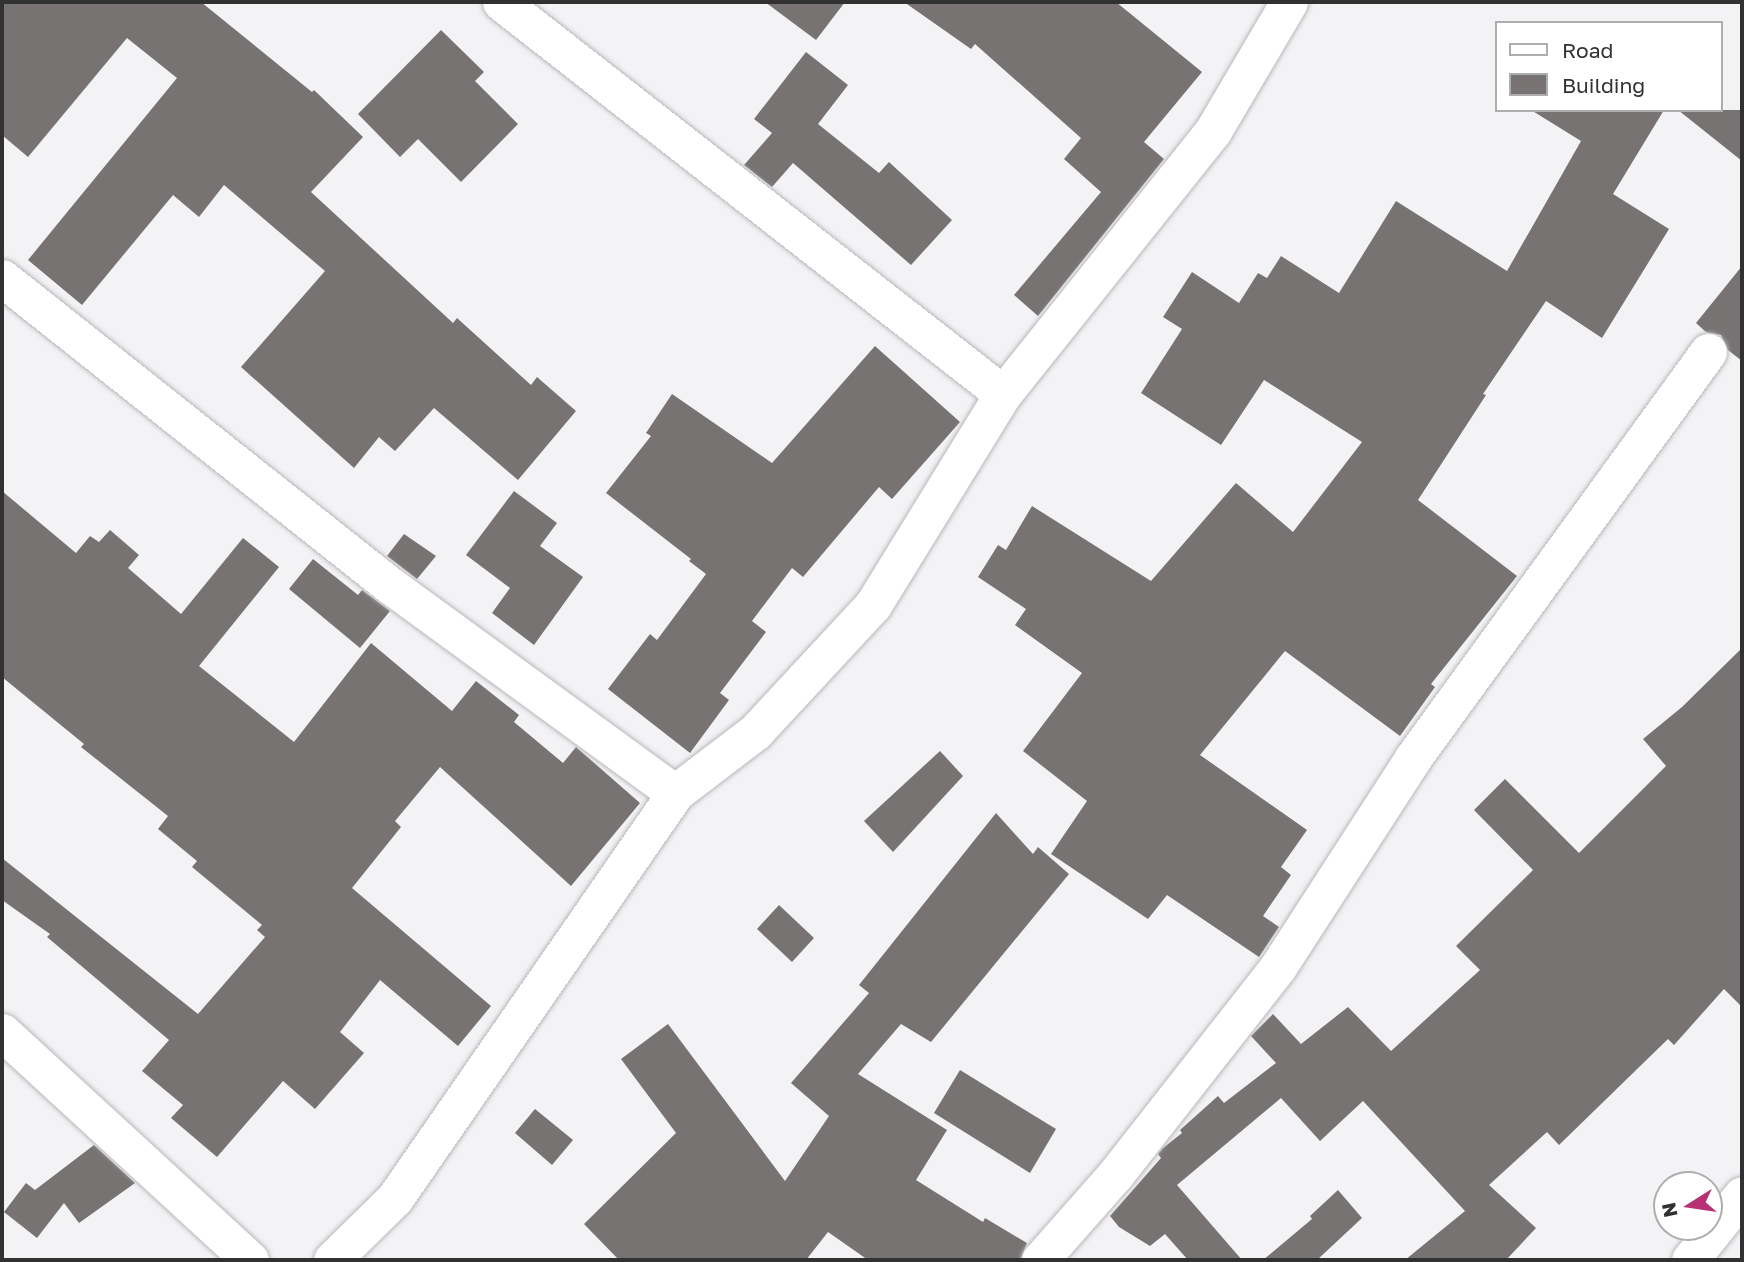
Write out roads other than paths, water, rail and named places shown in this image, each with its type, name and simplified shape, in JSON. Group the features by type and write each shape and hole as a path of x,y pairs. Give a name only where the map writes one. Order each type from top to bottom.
{"street":[{"path":"501,2 1003,394"},
{"path":"332,1260 395,1198 675,793 755,732 873,605 1003,394 1213,131 1284,4"},
{"path":"2,278 391,586 675,793"},
{"path":"1040,1260 1115,1175 1278,967 1413,758 1708,352"},
{"path":"2,1032 250,1260"},
{"path":"1690,1260 1742,1195"}]}
